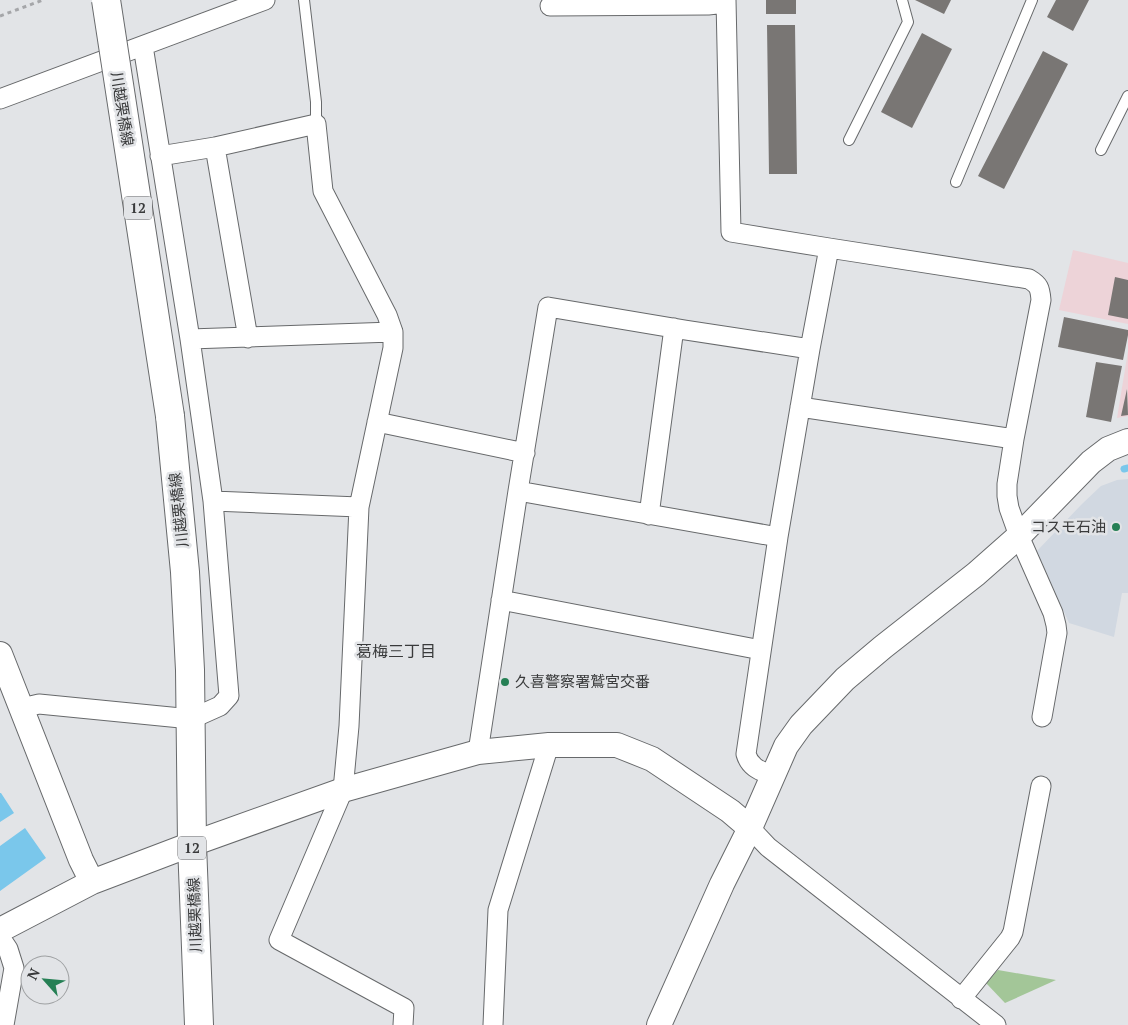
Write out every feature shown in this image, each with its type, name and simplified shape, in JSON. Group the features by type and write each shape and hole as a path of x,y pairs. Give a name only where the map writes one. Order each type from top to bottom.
{"main road":[{"name":"川越栗橋線","path":"106,0 170,416 185,572 190,670 192,844 199,1025"}],"street":[{"path":"0,99 265,0"},
{"path":"550,6 708,5 726,2 731,232 1028,278 1036,283 1040,290 1041,300 1014,439 1007,496 1009,508 1019,536 1053,613 1056,625 1057,633 1042,716"},
{"path":"22,708 38,704 191,719 220,706 229,696 213,501 190,339 143,46"},
{"path":"160,156 215,147 316,124 323,190 387,315 393,332 393,348 359,507 349,726 343,790 279,940 404,1008 403,1025"},
{"path":"215,147 248,338"},
{"path":"772,776 756,768 748,761 746,754 778,537 829,248"},
{"path":"478,752 548,307 810,349"},
{"path":"649,515 674,328"},
{"path":"190,339 393,332"},
{"path":"800,407 1014,439"},
{"path":"378,422 525,453"},
{"path":"659,1025 786,746 801,725 845,678 976,574 1019,536 1091,462 1108,449 1128,441"},
{"path":"518,491 778,537"},
{"path":"213,501 359,507"},
{"path":"501,600 762,650"},
{"path":"0,654 81,860 92,882"},
{"path":"493,1025 498,910 549,745"},
{"path":"0,930 92,882 343,790 478,752 549,745 617,745 652,759 730,811 768,847 996,1025"},
{"path":"961,999 1013,932 1041,786"},
{"path":"0,937 8,949 14,968 4,1025"}],"lane":[{"path":"304,0 316,102 316,124"},
{"path":"849,140 908,22 902,0"},
{"path":"956,182 1032,0"},
{"path":"1101,150 1128,96"}],"path":[{"path":"0,16 43,0"}],"shaded area":[{"path":"1073,250 1128,263 1128,324 1059,310"},
{"path":"1128,351 1128,416 1117,418"},
{"path":"1128,479 1128,593 1122,593 1114,637 1069,623 1037,551 1101,486 1117,480"}],"green space":[{"path":"998,970 1056,980 1005,1003 986,983"}],"water":[{"path":"0,793 14,813 0,822"},
{"path":"25,828 46,858 0,891 0,846"}],"building":[{"path":"766,0 796,0 796,14 766,14"},
{"path":"915,0 951,0 944,14"},
{"path":"1056,0 1089,0 1073,31 1047,17"},
{"path":"767,25 795,25 797,174 769,174"},
{"path":"922,33 952,49 912,128 881,112"},
{"path":"1043,51 1068,64 1004,189 978,176"},
{"path":"1115,277 1128,280 1128,319 1108,315"},
{"path":"1064,317 1128,330 1123,360 1058,347"},
{"path":"1096,362 1122,366 1111,422 1086,417"},
{"path":"1127,389 1128,415 1121,416"}],"waterway":[{"path":"1124,469 1128,468"}],"place":[{"name":"コスモ石油","path":"1116,527"},
{"name":"久喜警察署鷲宮交番","path":"505,682"}],"district":[{"name":"葛梅三丁目","path":"396,651"}]}
